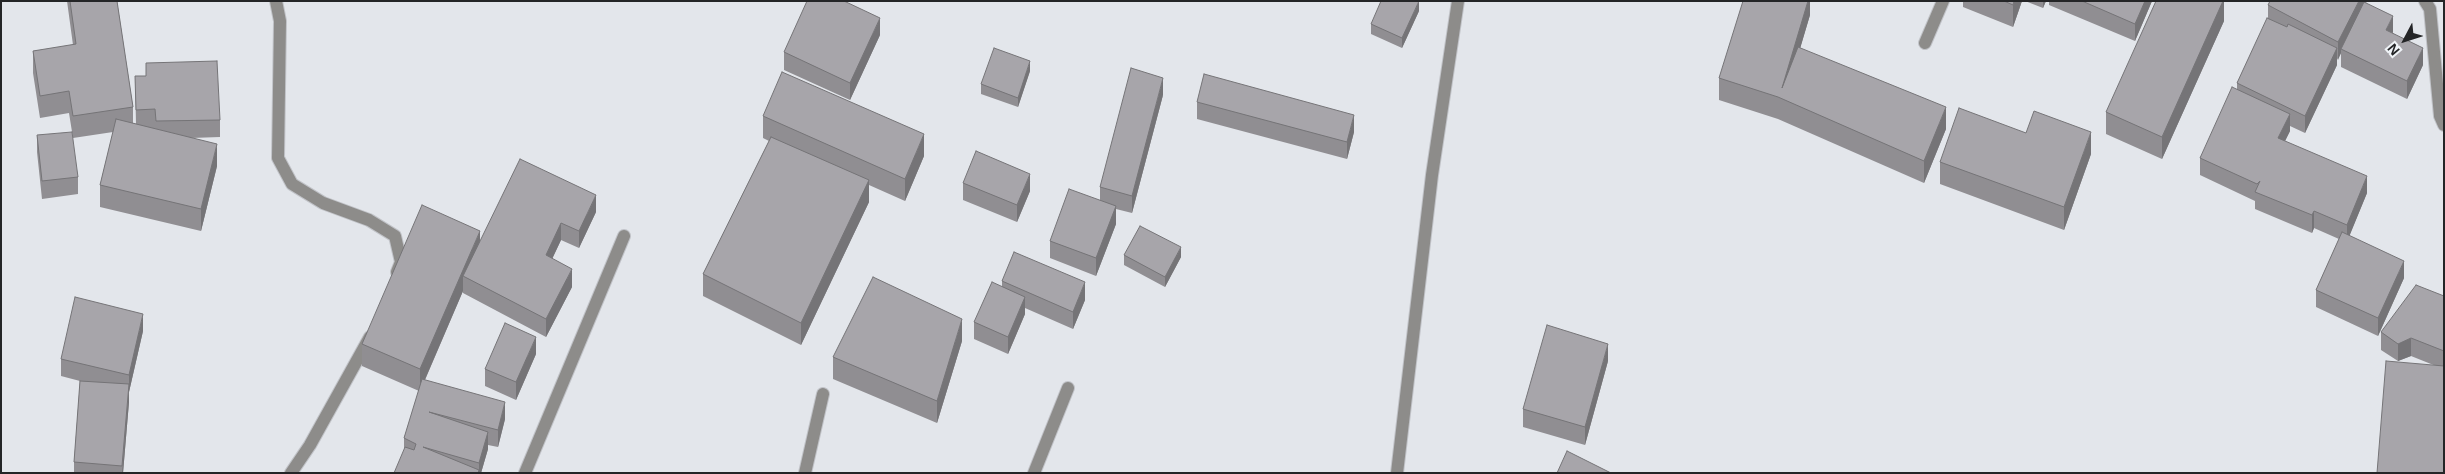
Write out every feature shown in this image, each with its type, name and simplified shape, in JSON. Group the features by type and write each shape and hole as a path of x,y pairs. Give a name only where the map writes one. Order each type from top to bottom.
{"street":[{"path":"276,1 280,21 278,158 292,184 323,203 369,220 396,236 401,262 394,280"},
{"path":"1397,473 1432,176 1458,1"},
{"path":"1925,43 1943,1"},
{"path":"2425,1 2430,9 2440,116 2444,125"},
{"path":"525,473 624,236"},
{"path":"291,473 310,445 376,327"},
{"path":"1034,473 1068,388"},
{"path":"804,473 823,394"}],"building":[{"path":"70,1 117,1 133,107 73,116 69,91 40,96 33,51 76,44"},
{"path":"807,1 844,1 880,18 850,83 784,52"},
{"path":"1381,1 1419,1 1402,38 1371,24"},
{"path":"1743,1 1808,1 1782,88 1798,47 1946,107 1924,161 1778,97 1719,78"},
{"path":"2004,1 2014,1 2013,5"},
{"path":"2082,1 2145,1 2135,24"},
{"path":"2156,1 2223,1 2162,137 2106,112"},
{"path":"2270,1 2359,1 2338,42 2268,5"},
{"path":"2364,2 2393,16 2386,30 2423,48 2407,81 2341,49"},
{"path":"2267,18 2287,27 2288,24 2337,48 2305,116 2237,83"},
{"path":"994,48 1030,61 1018,98 981,84"},
{"path":"217,61 220,120 156,121 155,109 136,110 135,76 146,76 146,63"},
{"path":"1131,68 1163,78 1132,196 1100,187"},
{"path":"782,72 924,134 905,179 763,116"},
{"path":"1204,74 1354,115 1347,142 1197,102"},
{"path":"2232,87 2290,114 2278,138 2367,176 2347,225 2314,211 2312,215 2255,192 2260,181 2257,184 2200,158"},
{"path":"1959,108 2026,133 2034,111 2091,132 2064,207 1940,162"},
{"path":"116,119 217,144 201,209 100,185"},
{"path":"72,132 78,177 42,181 37,135"},
{"path":"771,137 869,180 801,323 703,274"},
{"path":"976,151 1030,174 1017,205 963,183"},
{"path":"520,159 596,195 579,231 561,223 546,255 572,269 546,319 463,276"},
{"path":"1069,189 1116,206 1096,258 1050,241"},
{"path":"422,205 480,231 420,369 362,344"},
{"path":"1140,226 1181,247 1165,277 1124,255"},
{"path":"2342,232 2404,261 2378,318 2316,290"},
{"path":"1014,252 1085,282 1073,312 1002,281"},
{"path":"873,277 962,319 937,401 833,357"},
{"path":"992,282 1025,297 1008,337 974,322"},
{"path":"2416,285 2444,296 2444,351 2411,338 2398,344 2381,332"},
{"path":"75,297 143,314 129,375 61,359"},
{"path":"505,323 536,337 516,382 485,369"},
{"path":"1547,325 1608,344 1585,427 1523,409"},
{"path":"2386,361 2444,366 2444,473 2377,473"},
{"path":"422,379 505,402 498,430 429,412 488,432 479,463 423,447 479,470 478,473 394,473 405,447 414,450 416,444 404,438"},
{"path":"80,381 129,384 122,466 74,462"},
{"path":"1567,451 1611,473 1557,473"}]}
